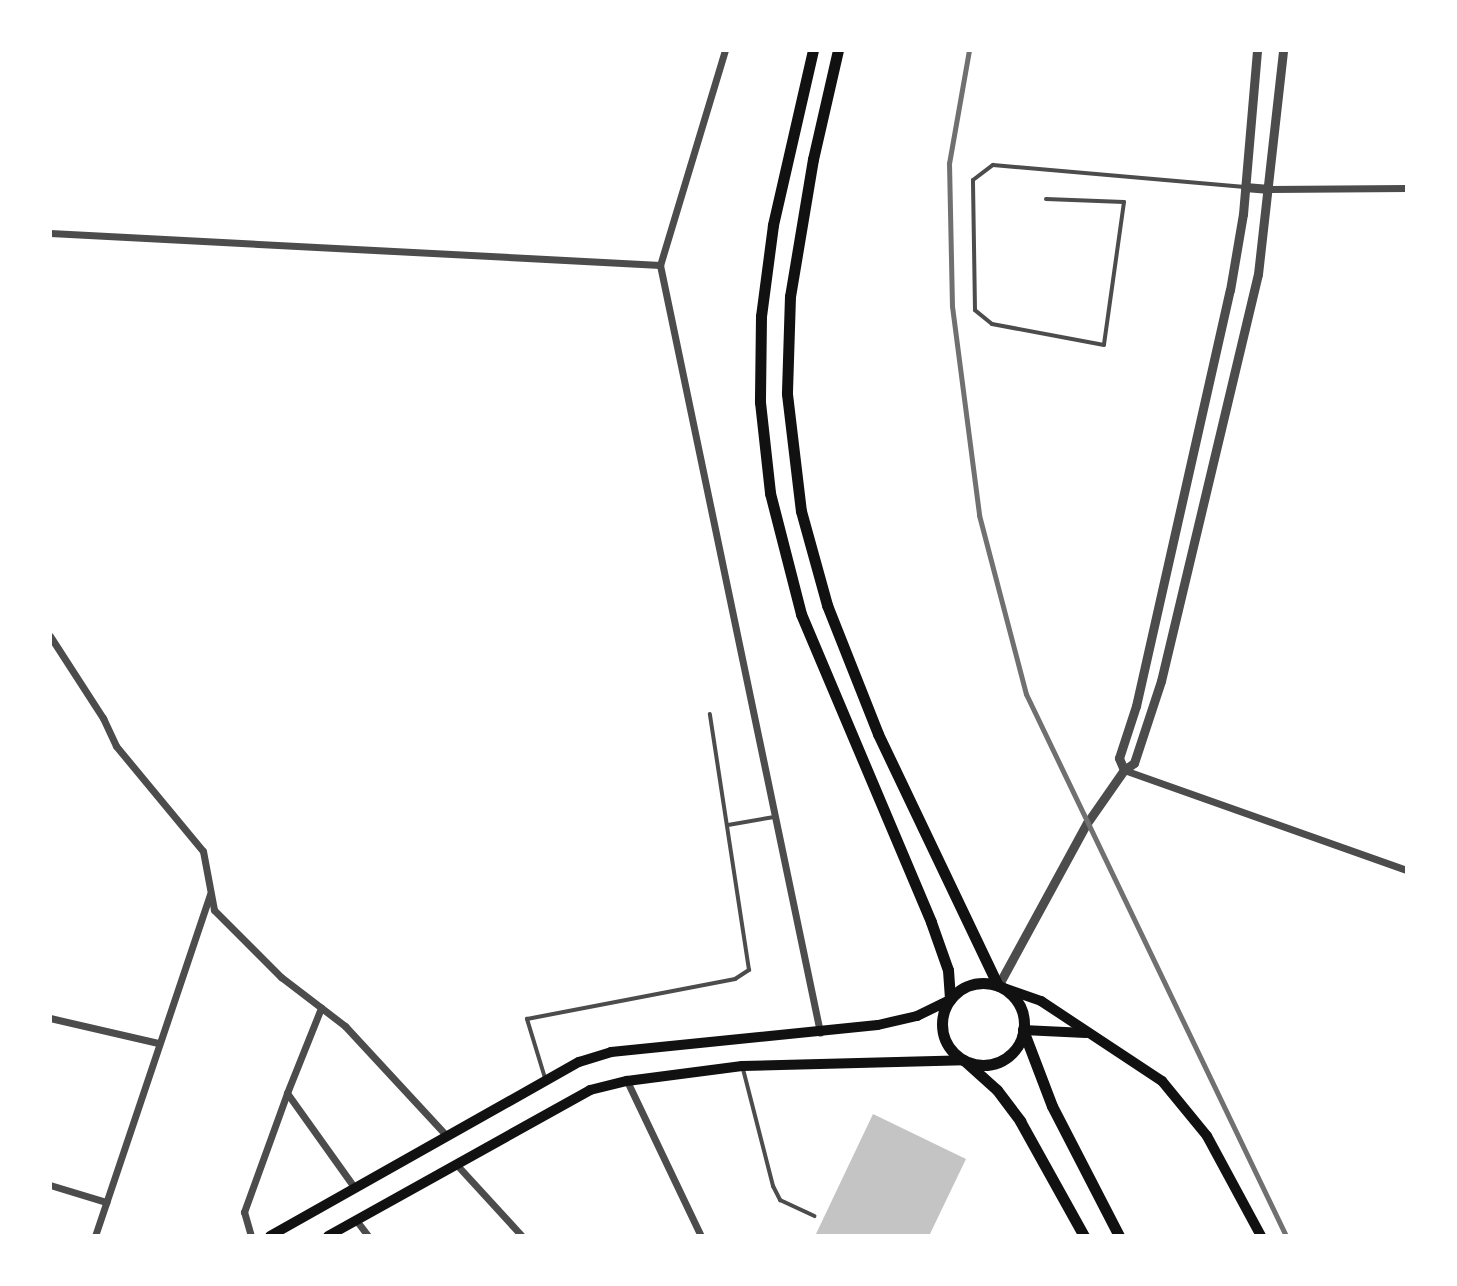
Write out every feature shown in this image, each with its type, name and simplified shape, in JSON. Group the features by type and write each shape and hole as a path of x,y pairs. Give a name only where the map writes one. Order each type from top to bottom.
{"main road":[{"path":"813,50 773,225 761,316 760,402 770,493 801,614 931,922 948,970 950,1000 942,1019 943,1033 953,1052 997,1090 1020,1121 1084,1236"},
{"path":"838,50 813,159 790,296 787,394 801,511 827,605 878,734 998,986 1018,1004 1023,1030 1052,1106 1119,1236"},
{"path":"270,1236 545,1078 579,1062 611,1052 738,1037 820,1032 898,1021 950,1000 971,985 998,986 1041,1001 1150,1071 1186,1106 1234,1182 1261,1236"},
{"path":"1023,1030 1056,1029 1092,1033"},
{"path":"328,1236 580,1095 627,1081 742,1066 964,1060 983,1065 1002,1061 1016,1048 1023,1030"}],"street":[{"path":"725,50 660,265 820,1032"},
{"path":"1257,50 1245,187 1230,290 1136,706 1119,758 1124,770 1407,870"},
{"path":"998,986 1087,823 1124,770 1134,763 1161,681 1258,274 1283,50"},
{"path":"1245,187 1407,188"},
{"path":"50,233 660,265"},
{"path":"50,636 103,718 116,746 203,851 214,910 281,977 345,1026 446,1135"},
{"path":"95,1236 210,892"},
{"path":"251,1236 244,1212 321,1008"},
{"path":"50,1018 158,1043"},
{"path":"627,1081 701,1236"},
{"path":"287,1093 354,1187"},
{"path":"455,1163 522,1236"},
{"path":"50,1185 106,1202"},
{"path":"356,1220 368,1236"}],"lane":[{"path":"1046,199 1124,202 1104,345 992,324 975,310 973,180 993,165 1245,187"},
{"path":"545,1078 527,1019 747,974 750,965 710,714"},
{"path":"728,825 774,817"},
{"path":"742,1066 773,1186 780,1200 815,1216"}],"building":[{"path":"873,1114 966,1159 929,1236 815,1236"}],"railway":[{"path":"969,50 949,163 952,306 979,515 1026,694 1286,1236"}]}
